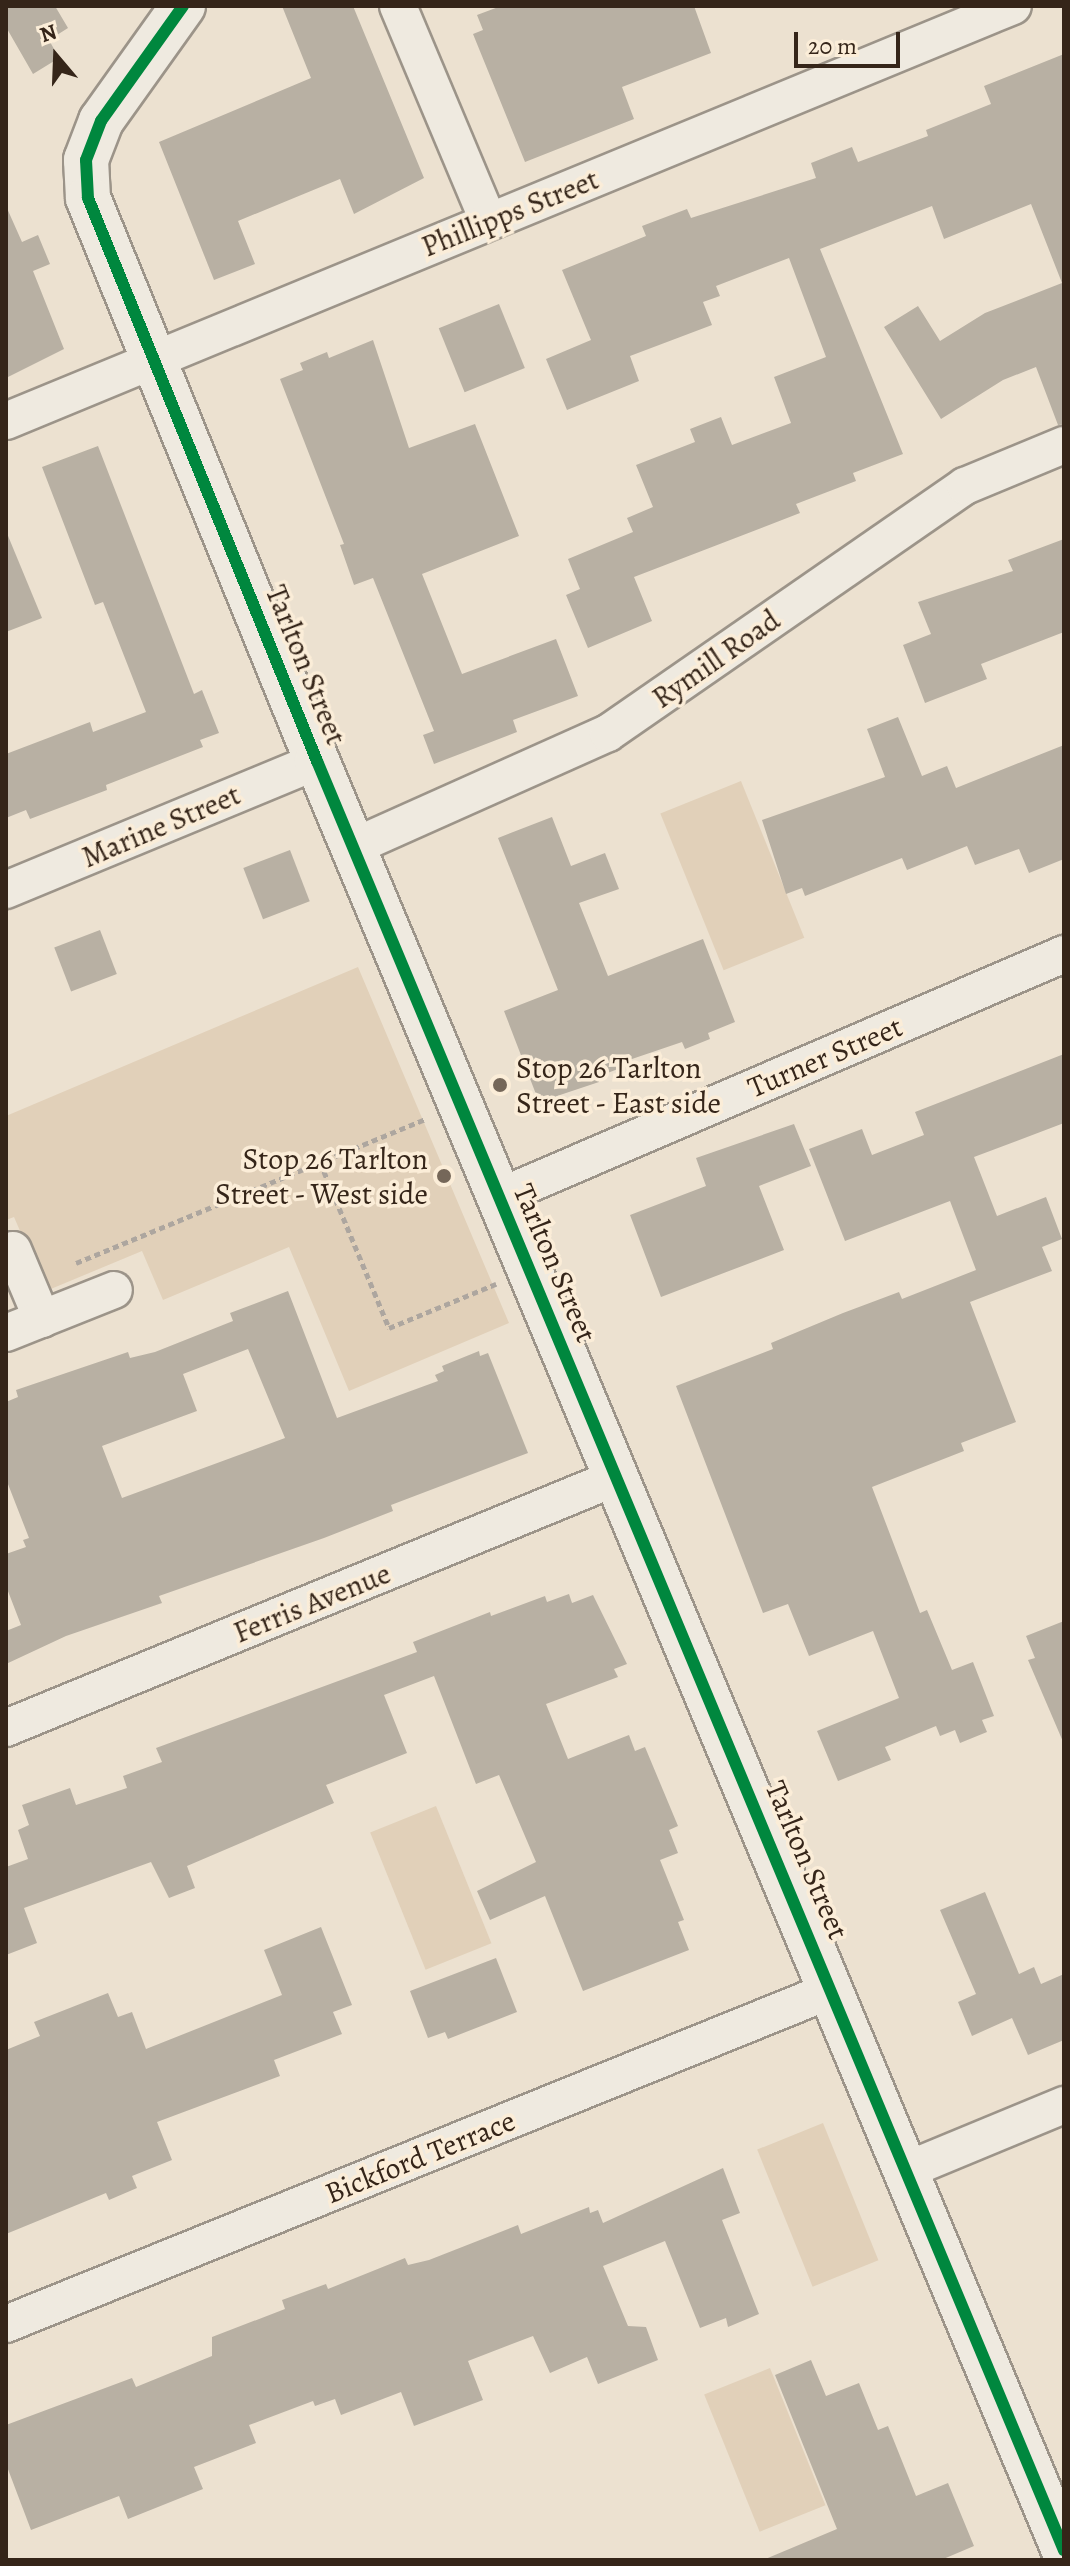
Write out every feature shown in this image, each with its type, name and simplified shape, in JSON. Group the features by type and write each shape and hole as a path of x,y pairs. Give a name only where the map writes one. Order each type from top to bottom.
{"street":[{"name":"Tarlton Street","path":"183,6 101,121 86,160 88,198 317,761 834,1989 1064,2550"},
{"path":"398,6 489,222"},
{"name":"Phillipps Street","path":"6,421 1013,6"},
{"name":"Rymill Road","path":"353,847 608,733 965,486 1064,445"},
{"name":"Marine Street","path":"6,890 317,761"},
{"name":"Turner Street","path":"499,1197 1064,954"},
{"path":"13,1250 42,1319"},
{"path":"6,1333 114,1290"},
{"name":"Ferris Avenue","path":"6,1728 617,1477"},
{"name":"Bickford Terrace","path":"6,2324 834,1989"},
{"path":"907,2170 1064,2105"}],"path":[{"path":"27,1283 461,1105"},
{"path":"320,1162 389,1328 530,1271"}],"shaded area":[{"path":"741,781 804,938 724,970 660,814"},
{"path":"358,967 509,1323 349,1391 289,1247 163,1300 142,1251 46,1291 14,1217 6,1220 6,1116"},
{"path":"436,1806 491,1943 426,1970 370,1833"},
{"path":"823,2123 878,2260 813,2287 757,2150"},
{"path":"770,2368 825,2505 760,2532 704,2395"}],"building":[{"path":"6,6 55,6 68,28 49,40 59,58 33,74 6,27"},
{"path":"282,6 353,6 424,178 354,214 340,179 238,221 255,264 214,280 159,142 311,78"},
{"path":"501,6 694,6 711,53 622,87 634,119 525,162 473,34 483,30 477,15"},
{"path":"1064,54 1064,424 1058,425 1036,367 1003,380 941,419 884,327 918,306 940,341 985,313 1062,283 1031,204 944,239 932,206 820,249 903,454 853,473 856,481 796,504 800,513 634,577 652,621 588,648 566,595 580,589 568,559 633,532 627,518 653,507 636,465 695,442 690,429 721,417 732,445 791,423 774,377 826,357 789,258 716,286 720,296 703,302 712,325 630,356 639,381 567,410 546,359 591,340 562,270 646,236 642,226 687,209 691,218 816,178 811,163 852,147 858,162 928,136 926,130 991,104 984,86"},
{"path":"6,206 22,242 38,235 50,264 33,271 64,349 6,378"},
{"path":"499,304 525,368 465,392 439,328"},
{"path":"373,340 409,448 475,424 519,536 422,574 462,674 556,639 578,696 513,720 517,732 434,764 423,735 434,731 373,578 354,585 340,545 344,544 280,379 303,370 300,363 327,352 329,358"},
{"path":"98,446 194,694 202,690 219,733 200,740 203,747 106,785 107,790 30,819 26,810 6,818 6,754 90,722 93,732 146,712 103,602 95,605 42,467"},
{"path":"6,531 42,618 6,632"},
{"path":"1064,539 1064,632 981,664 987,679 925,703 903,645 931,634 918,602 1013,571 1008,560"},
{"path":"898,717 922,776 947,766 956,788 1064,745 1064,859 1029,873 1019,849 975,865 967,846 907,870 902,858 805,896 802,888 786,894 762,820 885,777 867,729"},
{"path":"552,817 571,866 605,853 619,889 579,903 608,976 703,939 735,1022 708,1033 710,1039 685,1049 682,1042 629,1060 631,1064 597,1077 599,1082 539,1102 504,1011 558,990 498,838"},
{"path":"290,850 310,901 263,919 243,868"},
{"path":"100,930 117,974 71,991 54,948"},
{"path":"1064,1054 1064,1123 974,1157 997,1216 1046,1197 1062,1239 1042,1247 1052,1271 970,1302 1016,1422 961,1443 964,1451 872,1487 920,1613 927,1610 952,1670 973,1662 994,1716 982,1720 987,1732 960,1743 955,1730 940,1736 936,1726 885,1747 891,1760 838,1781 817,1731 899,1698 873,1631 809,1656 788,1604 763,1613 676,1386 773,1349 771,1343 843,1313 899,1292 902,1299 976,1270 950,1201 845,1241 809,1149 862,1129 872,1155 924,1135 915,1112"},
{"path":"794,1124 811,1166 759,1186 784,1250 661,1297 630,1215 706,1186 696,1158"},
{"path":"288,1291 337,1418 438,1381 435,1375 444,1371 442,1366 479,1351 480,1356 488,1353 528,1453 391,1505 393,1511 324,1538 159,1596 162,1603 66,1636 6,1664 6,1631 21,1625 6,1586 6,1554 26,1547 23,1540 29,1538 6,1479 6,1402 18,1397 16,1390 128,1352 130,1358 155,1352 233,1321 230,1313","holes":["248,1349 285,1438 122,1498 102,1446 197,1411 183,1374"]},
{"path":"569,1594 572,1603 593,1595 627,1664 614,1669 618,1677 546,1704 568,1759 629,1735 635,1751 645,1747 678,1826 669,1830 678,1853 660,1860 684,1920 678,1922 689,1950 583,1991 545,1896 490,1920 477,1891 536,1862 499,1775 476,1784 434,1676 384,1695 407,1753 326,1785 334,1803 187,1866 195,1888 169,1898 151,1862 24,1908 37,1943 6,1955 6,1867 28,1859 18,1830 29,1825 22,1805 70,1788 76,1805 127,1788 123,1776 162,1762 156,1748 417,1652 413,1642 490,1612 491,1616 545,1596 547,1602"},
{"path":"1064,1621 1064,1744 1028,1660 1035,1658 1026,1636"},
{"path":"985,1892 1019,1974 1034,1967 1041,1984 1064,1974 1064,2040 1028,2055 1012,2018 972,2036 958,2002 976,1994 940,1910"},
{"path":"321,1927 352,2005 333,2012 342,2034 274,2060 280,2076 157,2122 172,2160 132,2176 137,2188 109,2200 106,2193 6,2234 6,2050 40,2036 34,2022 108,1993 118,2017 132,2012 146,2049 282,1995 264,1950"},
{"path":"496,1958 517,2012 448,2039 445,2032 428,2038 410,1991"},
{"path":"723,2168 740,2213 722,2220 759,2314 728,2327 726,2318 700,2328 665,2241 603,2266 628,2326 646,2327 658,2360 598,2384 587,2357 550,2373 533,2336 468,2361 483,2400 414,2426 401,2392 341,2415 335,2399 315,2406 313,2401 249,2425 256,2443 194,2467 203,2489 128,2519 119,2496 31,2530 6,2464 6,2425 132,2378 136,2387 212,2356 212,2337 285,2309 282,2300 326,2284 328,2289 405,2258 408,2265 429,2260 518,2225 521,2234 589,2207 590,2213 598,2210 603,2223"},
{"path":"811,2360 826,2396 859,2383 878,2430 888,2426 916,2496 948,2483 974,2546 941,2560 763,2560 837,2529 775,2375"}],"cycle path":[{"path":"183,6 101,121 86,160 88,198 317,761 1064,2550"}],"place":[{"name":"Stop 26 Tarlton Street - East side","path":"500,1085"},
{"name":"Stop 26 Tarlton Street - West side","path":"444,1176"}]}
